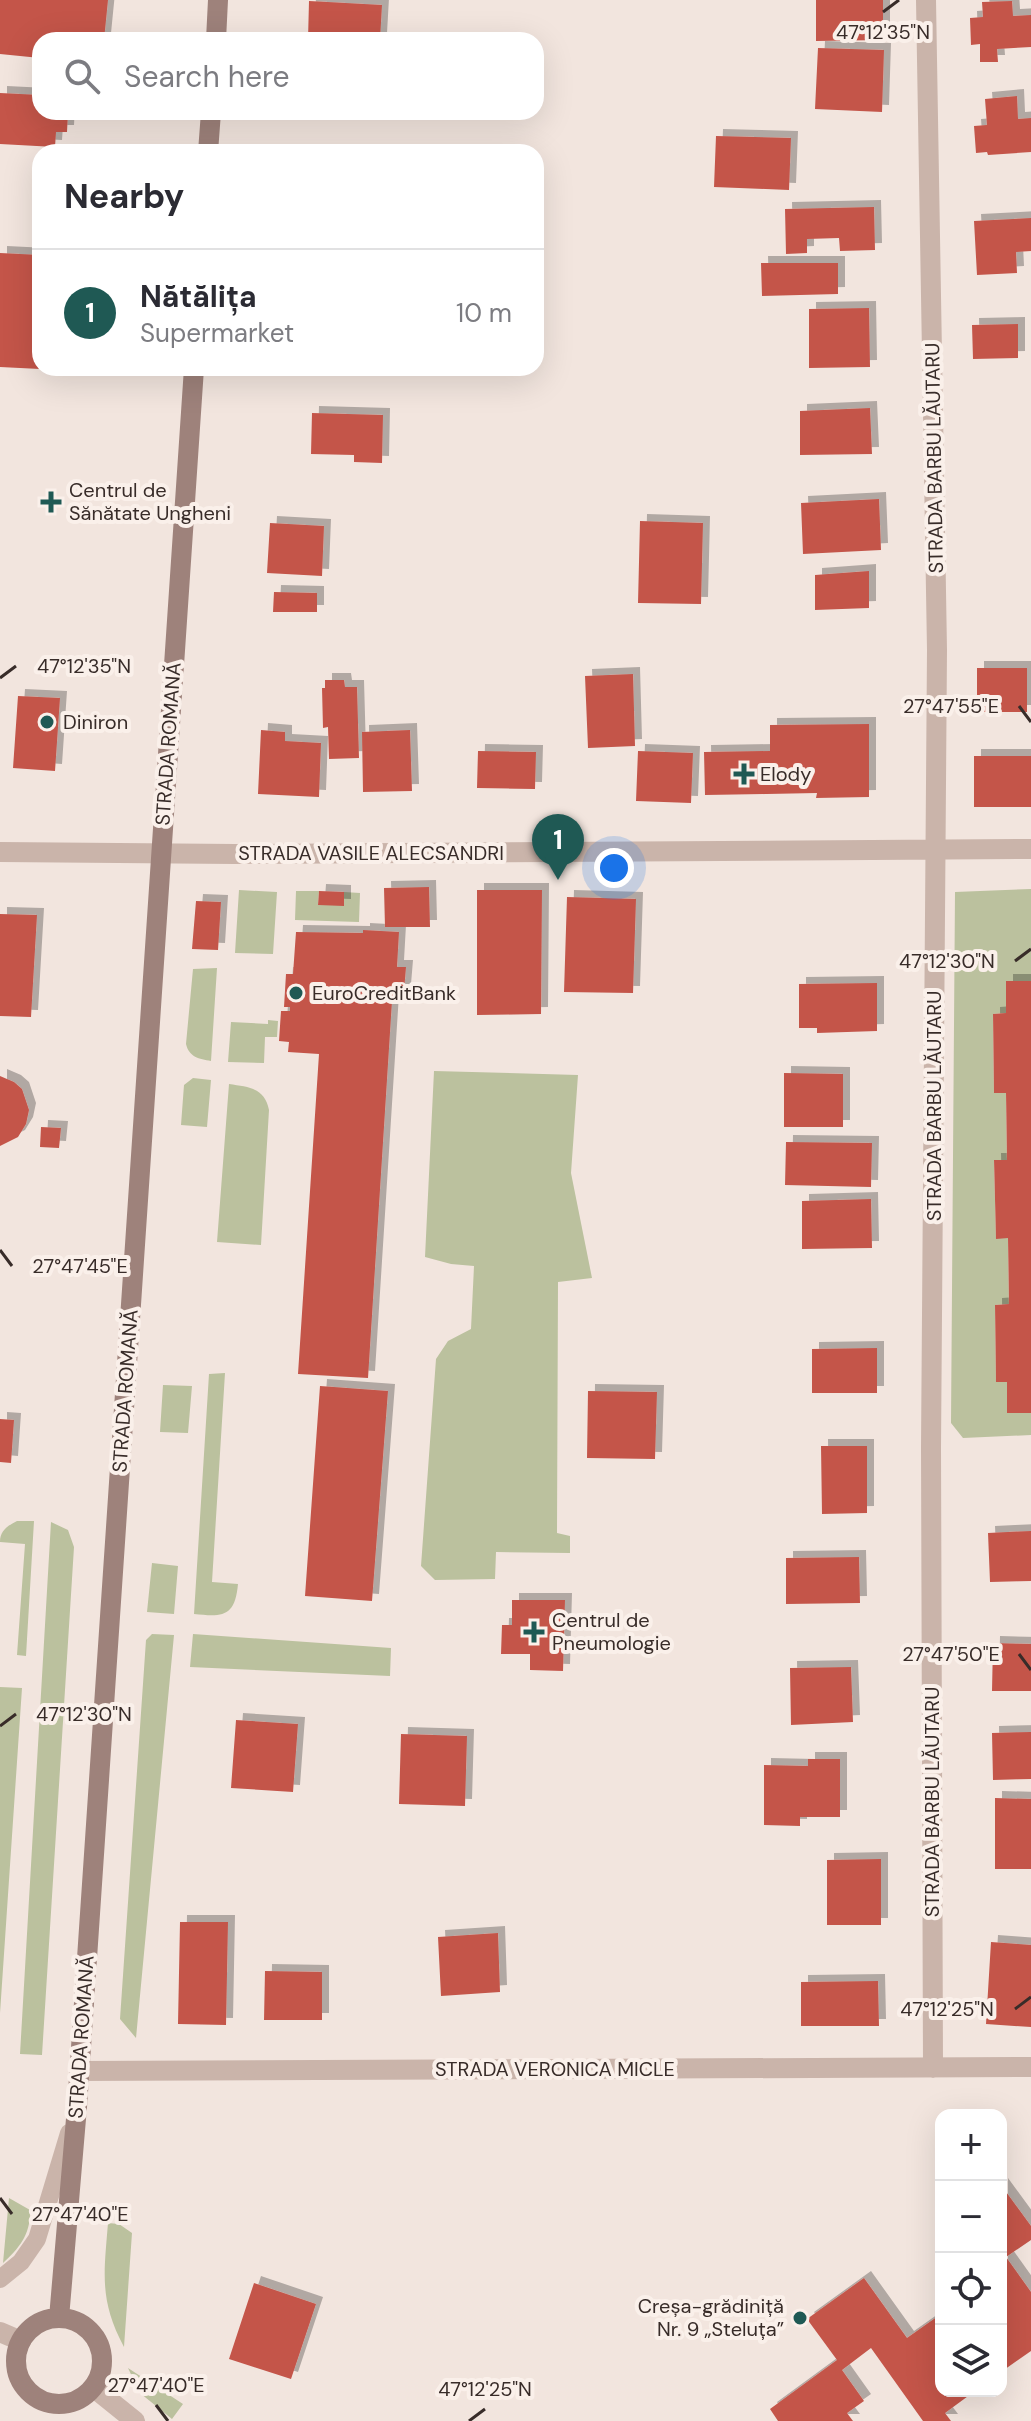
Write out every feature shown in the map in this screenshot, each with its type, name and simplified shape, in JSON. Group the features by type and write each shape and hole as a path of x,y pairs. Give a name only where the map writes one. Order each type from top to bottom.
{"main road":[{"path":"216,32 218,0"},
{"path":"209,144 210,120"},
{"name":"STRADA ROMANĂ","path":"59,2318 77,2107 193,376"},
{"path":"59,2318 75,2321 89,2330 98,2342 102,2358 101,2373 94,2388 55,2413 30,2394 21,2382 16,2368 16,2354 21,2341 31,2329 44,2321 59,2318"}],"street":[{"name":"STRADA BARBU LĂUTARU","path":"926,0 937,650 931,1448 933,2068"},
{"name":"STRADA VASILE ALECSANDRI","path":"0,852 160,854 1031,849"},
{"name":"STRADA VERONICA MICLE","path":"79,2071 1031,2067"},
{"path":"0,2332 21,2341"},
{"path":"94,2388 135,2421"}],"lane":[{"path":"0,2279 21,2262 37,2239 77,2107"}],"green space":[{"path":"1031,889 1031,981 1006,981 1006,1013 993,1014 994,1093 1006,1093 1007,1160 994,1161 996,1238 1008,1238 1009,1304 995,1305 996,1382 1007,1382 1008,1413 1031,1413 1031,1435 963,1438 951,1423 955,892"},
{"path":"239,890 277,892 273,954 235,953"},
{"path":"296,891 319,891 318,905 344,905 344,892 360,893 359,922 295,920"},
{"path":"217,968 211,1061 192,1055 186,1044 193,969"},
{"path":"268,1020 278,1021 277,1037 265,1037 264,1063 228,1062 231,1022 268,1024"},
{"path":"434,1071 578,1075 571,1173 592,1278 558,1282 557,1533 570,1536 570,1553 496,1552 495,1579 435,1580 421,1566 436,1359 448,1341 471,1329 474,1266 425,1257"},
{"path":"193,1078 211,1080 207,1127 181,1125 184,1085"},
{"path":"229,1084 260,1093 269,1110 261,1245 217,1242"},
{"path":"225,1373 212,1582 238,1584 234,1603 226,1612 220,1615 194,1614 209,1374"},
{"path":"163,1385 192,1386 188,1433 160,1432"},
{"path":"17,1521 34,1521 26,1656 17,1655 25,1544 0,1542 5,1529"},
{"path":"51,1522 68,1530 74,1547 42,2055 20,2054"},
{"path":"152,1563 178,1566 174,1614 147,1612"},
{"path":"152,1634 174,1635 136,2038 120,2019 146,1640"},
{"path":"193,1634 391,1648 390,1676 190,1667"},
{"path":"0,1687 22,1688 0,2013"},
{"path":"9,2198 30,2210 30,2218 23,2240 3,2263"},
{"path":"108,2223 119,2224 132,2233 124,2347 110,2315 105,2286"},
{"path":"128,2368 183,2404 172,2419 140,2393"}],"building":[{"path":"0,0 108,0 105,32 32,32 32,57 0,54"},
{"path":"816,0 883,0 883,40 816,41"},
{"path":"309,1 382,5 380,32 308,32"},
{"path":"1012,1 1013,16 1031,15 1031,47 997,49 998,62 980,62 980,44 971,45 970,18 983,17 982,2"},
{"path":"818,48 884,50 882,112 815,109"},
{"path":"0,93 32,95 32,120 68,120 67,132 56,132 55,144 0,144"},
{"path":"1017,96 1018,119 1031,118 1031,152 976,153 974,126 987,125 985,99"},
{"path":"716,136 791,138 789,190 714,187"},
{"path":"874,207 875,250 840,251 839,238 807,239 807,253 786,254 785,209"},
{"path":"1031,218 1031,251 1016,252 1017,273 977,275 974,221"},
{"path":"0,253 32,255 32,369 0,367"},
{"path":"761,263 838,263 838,294 762,296"},
{"path":"869,308 870,367 809,368 809,309"},
{"path":"1018,324 1018,358 973,359 972,325"},
{"path":"870,408 872,454 800,455 800,411"},
{"path":"312,413 383,415 382,463 354,462 354,455 311,454"},
{"path":"879,499 881,550 803,554 801,503"},
{"path":"640,521 703,523 701,604 638,603"},
{"path":"270,523 324,526 322,576 267,573"},
{"path":"869,571 869,608 815,610 815,575"},
{"path":"274,592 317,593 317,612 273,612"},
{"path":"977,668 1027,668 1027,712 977,712"},
{"path":"633,674 635,746 588,748 585,676"},
{"path":"325,680 344,680 345,687 357,687 359,758 329,759 328,727 323,728 322,688 325,688"},
{"path":"18,696 60,698 55,771 13,768"},
{"path":"869,724 869,797 816,798 817,793 705,795 704,752 770,751 770,725"},
{"path":"261,730 285,732 285,741 321,743 319,797 258,794"},
{"path":"410,730 412,791 363,792 362,732"},
{"path":"478,751 536,752 535,789 477,788"},
{"path":"638,751 693,753 691,803 636,801"},
{"path":"974,756 1031,756 1031,807 974,807"},
{"path":"429,887 430,927 385,927 384,888"},
{"path":"477,890 542,890 541,1014 477,1015"},
{"path":"319,891 344,892 344,906 318,905"},
{"path":"567,897 636,899 633,993 564,992"},
{"path":"196,901 221,902 218,950 192,949"},
{"path":"0,914 37,915 31,1017 0,1016"},
{"path":"363,930 399,932 397,967 406,967 403,1003 392,1001 368,1378 298,1374 319,1054 288,1052 289,1042 279,1041 281,1011 290,1011 290,1007 284,1007 286,974 293,974 296,932 363,933"},
{"path":"1006,981 1031,981 1031,1413 1007,1413 1007,1382 996,1382 995,1305 1009,1304 1008,1238 996,1239 994,1160 1007,1160 1006,1093 994,1093 993,1014 1006,1013"},
{"path":"877,983 877,1031 817,1033 817,1028 799,1028 799,984"},
{"path":"784,1073 843,1074 843,1127 784,1127"},
{"path":"0,1076 22,1089 29,1110 26,1124 18,1137 0,1146"},
{"path":"41,1127 61,1128 59,1148 40,1147"},
{"path":"786,1142 872,1143 871,1187 785,1185"},
{"path":"871,1199 872,1248 802,1249 802,1201"},
{"path":"877,1348 877,1393 812,1393 812,1349"},
{"path":"320,1386 388,1391 372,1601 305,1596"},
{"path":"588,1391 657,1392 655,1459 587,1458"},
{"path":"0,1419 14,1420 11,1463 0,1462"},
{"path":"821,1446 867,1446 867,1513 822,1514"},
{"path":"1031,1531 1031,1581 990,1582 988,1533"},
{"path":"859,1557 860,1603 786,1604 786,1558"},
{"path":"512,1600 565,1600 563,1671 530,1670 530,1654 501,1654 502,1625 512,1625"},
{"path":"993,1643 1031,1644 1031,1691 992,1691"},
{"path":"851,1667 853,1722 791,1725 790,1668"},
{"path":"236,1720 298,1724 293,1792 231,1788"},
{"path":"1031,1732 1031,1779 993,1780 992,1733"},
{"path":"401,1734 467,1736 465,1806 399,1804"},
{"path":"808,1759 840,1759 840,1817 800,1817 800,1826 764,1825 764,1765 808,1766"},
{"path":"995,1798 1031,1799 1031,1869 995,1869"},
{"path":"881,1859 881,1925 827,1925 827,1860"},
{"path":"180,1922 228,1922 226,2025 178,2024"},
{"path":"498,1933 500,1992 441,1996 438,1937"},
{"path":"991,1942 1031,1945 1031,2027 986,2024"},
{"path":"265,1971 322,1972 322,2020 264,2020"},
{"path":"878,1981 879,2026 801,2026 801,1982"},
{"path":"1007,2193 1031,2226 1031,2240 1007,2256"},
{"path":"1007,2258 1031,2292 1031,2351 1007,2368"},
{"path":"864,2278 907,2338 935,2318 935,2397 967,2397 945,2413 951,2421 923,2421 871,2348 842,2370 864,2401 847,2413 853,2421 778,2421 770,2409 837,2360 807,2319"},
{"path":"254,2283 316,2304 291,2379 229,2359"}],"place":[{"name":"Centrul de Sănătate Ungheni","path":"51,502"},
{"name":"Diniron","path":"47,722"},
{"name":"Elody","path":"744,774"},
{"name":"Nătălița","path":"558,880"},
{"name":"EuroCreditBank","path":"296,993"},
{"name":"Centrul de Pneumologie","path":"534,1632"},
{"name":"Creșa-grădiniță Nr. 9 „Steluța”","path":"800,2318"}]}
